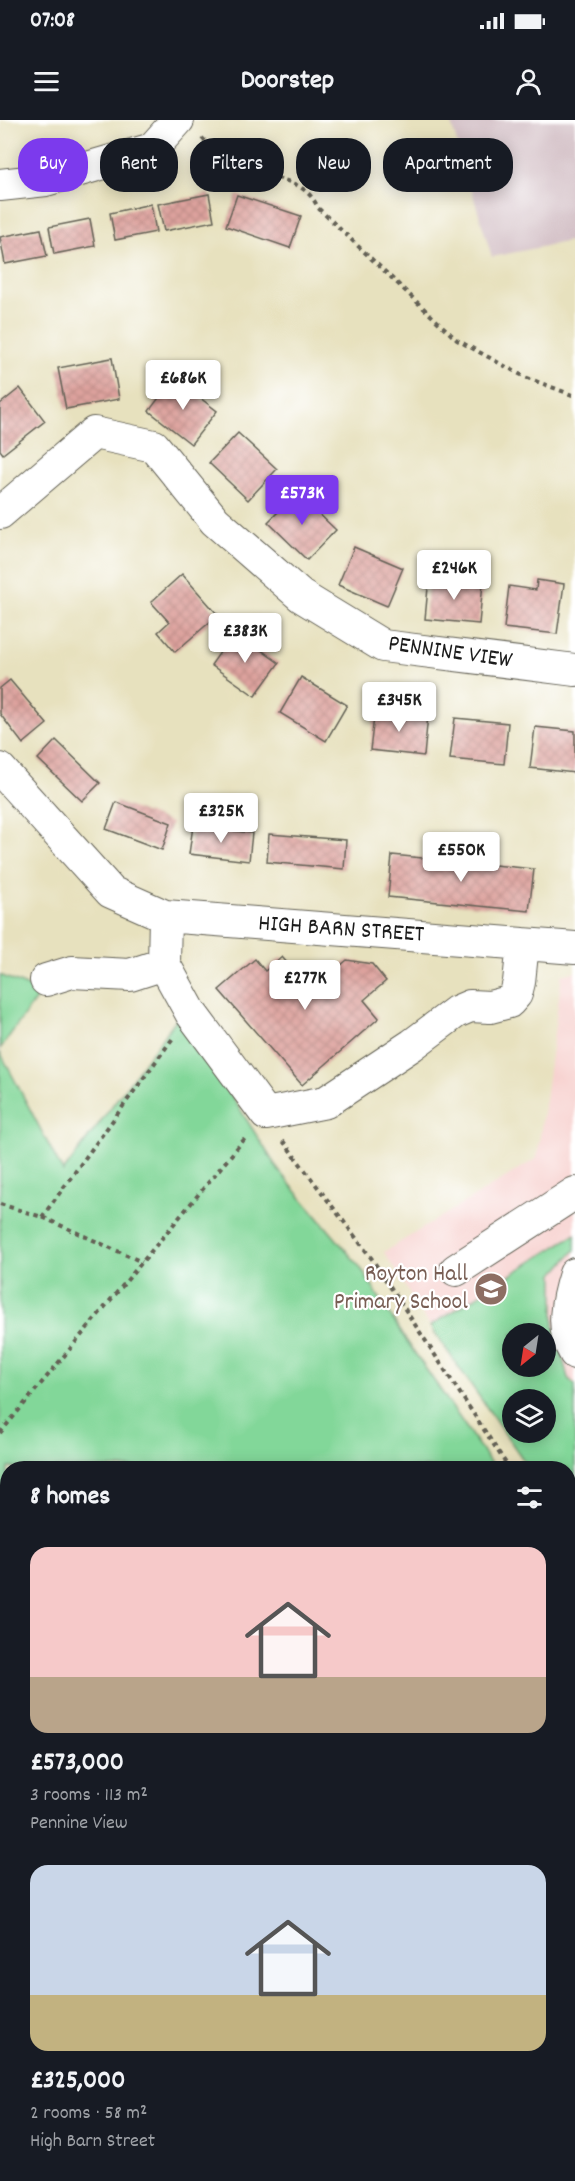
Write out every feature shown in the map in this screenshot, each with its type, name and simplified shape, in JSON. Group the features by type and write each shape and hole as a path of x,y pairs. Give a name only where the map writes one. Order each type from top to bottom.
{"street":[{"path":"0,184 46,180 152,149 188,127"},
{"name":"PENNINE VIEW","path":"0,513 94,433 154,447 215,521 301,596 383,646 575,670"},
{"name":"HIGH BARN STREET","path":"0,770 111,892 165,916 575,948"},
{"path":"165,916 164,964 191,1013 266,1114 326,1102 412,1045 456,1012 471,1006 490,1007 509,1002 516,994 519,982 523,944"},
{"path":"46,980 72,972 130,975 164,964"},
{"path":"456,1270 575,1193"},
{"path":"575,1274 567,1302 569,1343 575,1353"}],"path":[{"path":"188,127 211,147 222,143 249,167 270,178 288,180 313,196 318,208 457,340 525,377 575,396"},
{"path":"42,1216 191,1013"},
{"path":"0,1433 266,1114 284,1142 372,1259 504,1461"},
{"path":"0,1204 42,1216 142,1262"}],"shaded area":[{"path":"450,120 575,120 575,240 492,257 472,192 513,192 513,138 456,138"},
{"name":"Royton Hall Primary School","path":"575,972 575,1461 524,1461 512,1443 556,1443 556,1389 502,1389 502,1429 430,1326 384,1252 537,1158 562,975"}],"green space":[{"path":"0,975 41,992 0,1049"},
{"path":"180,1014 279,1171 360,1267 406,1340 489,1461 0,1461 0,1052 63,1172"},
{"path":"575,1234 575,1250 554,1274 554,1323 502,1323 502,1377 556,1377 556,1333 568,1378 575,1385 575,1461 524,1461 512,1443 556,1443 556,1389 502,1389 502,1429 430,1326"}],"building":[{"path":"209,194 214,221 164,231 158,204"},
{"path":"237,195 301,216 290,248 226,226"},
{"path":"151,204 156,232 115,240 110,213"},
{"path":"90,219 95,246 54,254 49,227"},
{"path":"41,229 47,256 5,264 0,237"},
{"path":"112,358 119,399 66,409 58,368"},
{"path":"174,378 217,411 191,444 149,411"},
{"path":"20,388 45,421 3,454 0,450 0,404"},
{"path":"238,433 277,469 248,500 209,463"},
{"path":"297,493 336,530 307,560 268,522"},
{"path":"354,547 403,568 387,606 338,585"},
{"path":"182,574 218,615 175,652 158,632 169,622 151,602"},
{"path":"429,577 483,583 479,624 425,619"},
{"path":"537,580 564,584 557,634 504,628 509,586 536,590"},
{"path":"235,631 279,663 255,696 211,665"},
{"path":"301,677 347,705 326,741 280,713"},
{"path":"10,680 47,724 23,744 0,714 0,688"},
{"path":"375,709 428,715 424,756 370,750"},
{"path":"455,718 508,723 504,764 450,759"},
{"path":"535,727 575,731 575,773 530,768"},
{"path":"56,740 100,783 82,801 38,759"},
{"path":"116,802 171,823 162,850 106,829"},
{"path":"193,826 252,833 249,861 189,854"},
{"path":"269,834 346,840 344,869 267,862"},
{"path":"392,855 534,869 529,911 388,897"},
{"path":"282,957 302,980 310,973 319,984 347,960 372,964 386,981 364,1000 379,1018 302,1085 219,990 255,959 265,971"}],"place":[{"name":"Royton Hall Primary School","path":"491,1289"}]}
